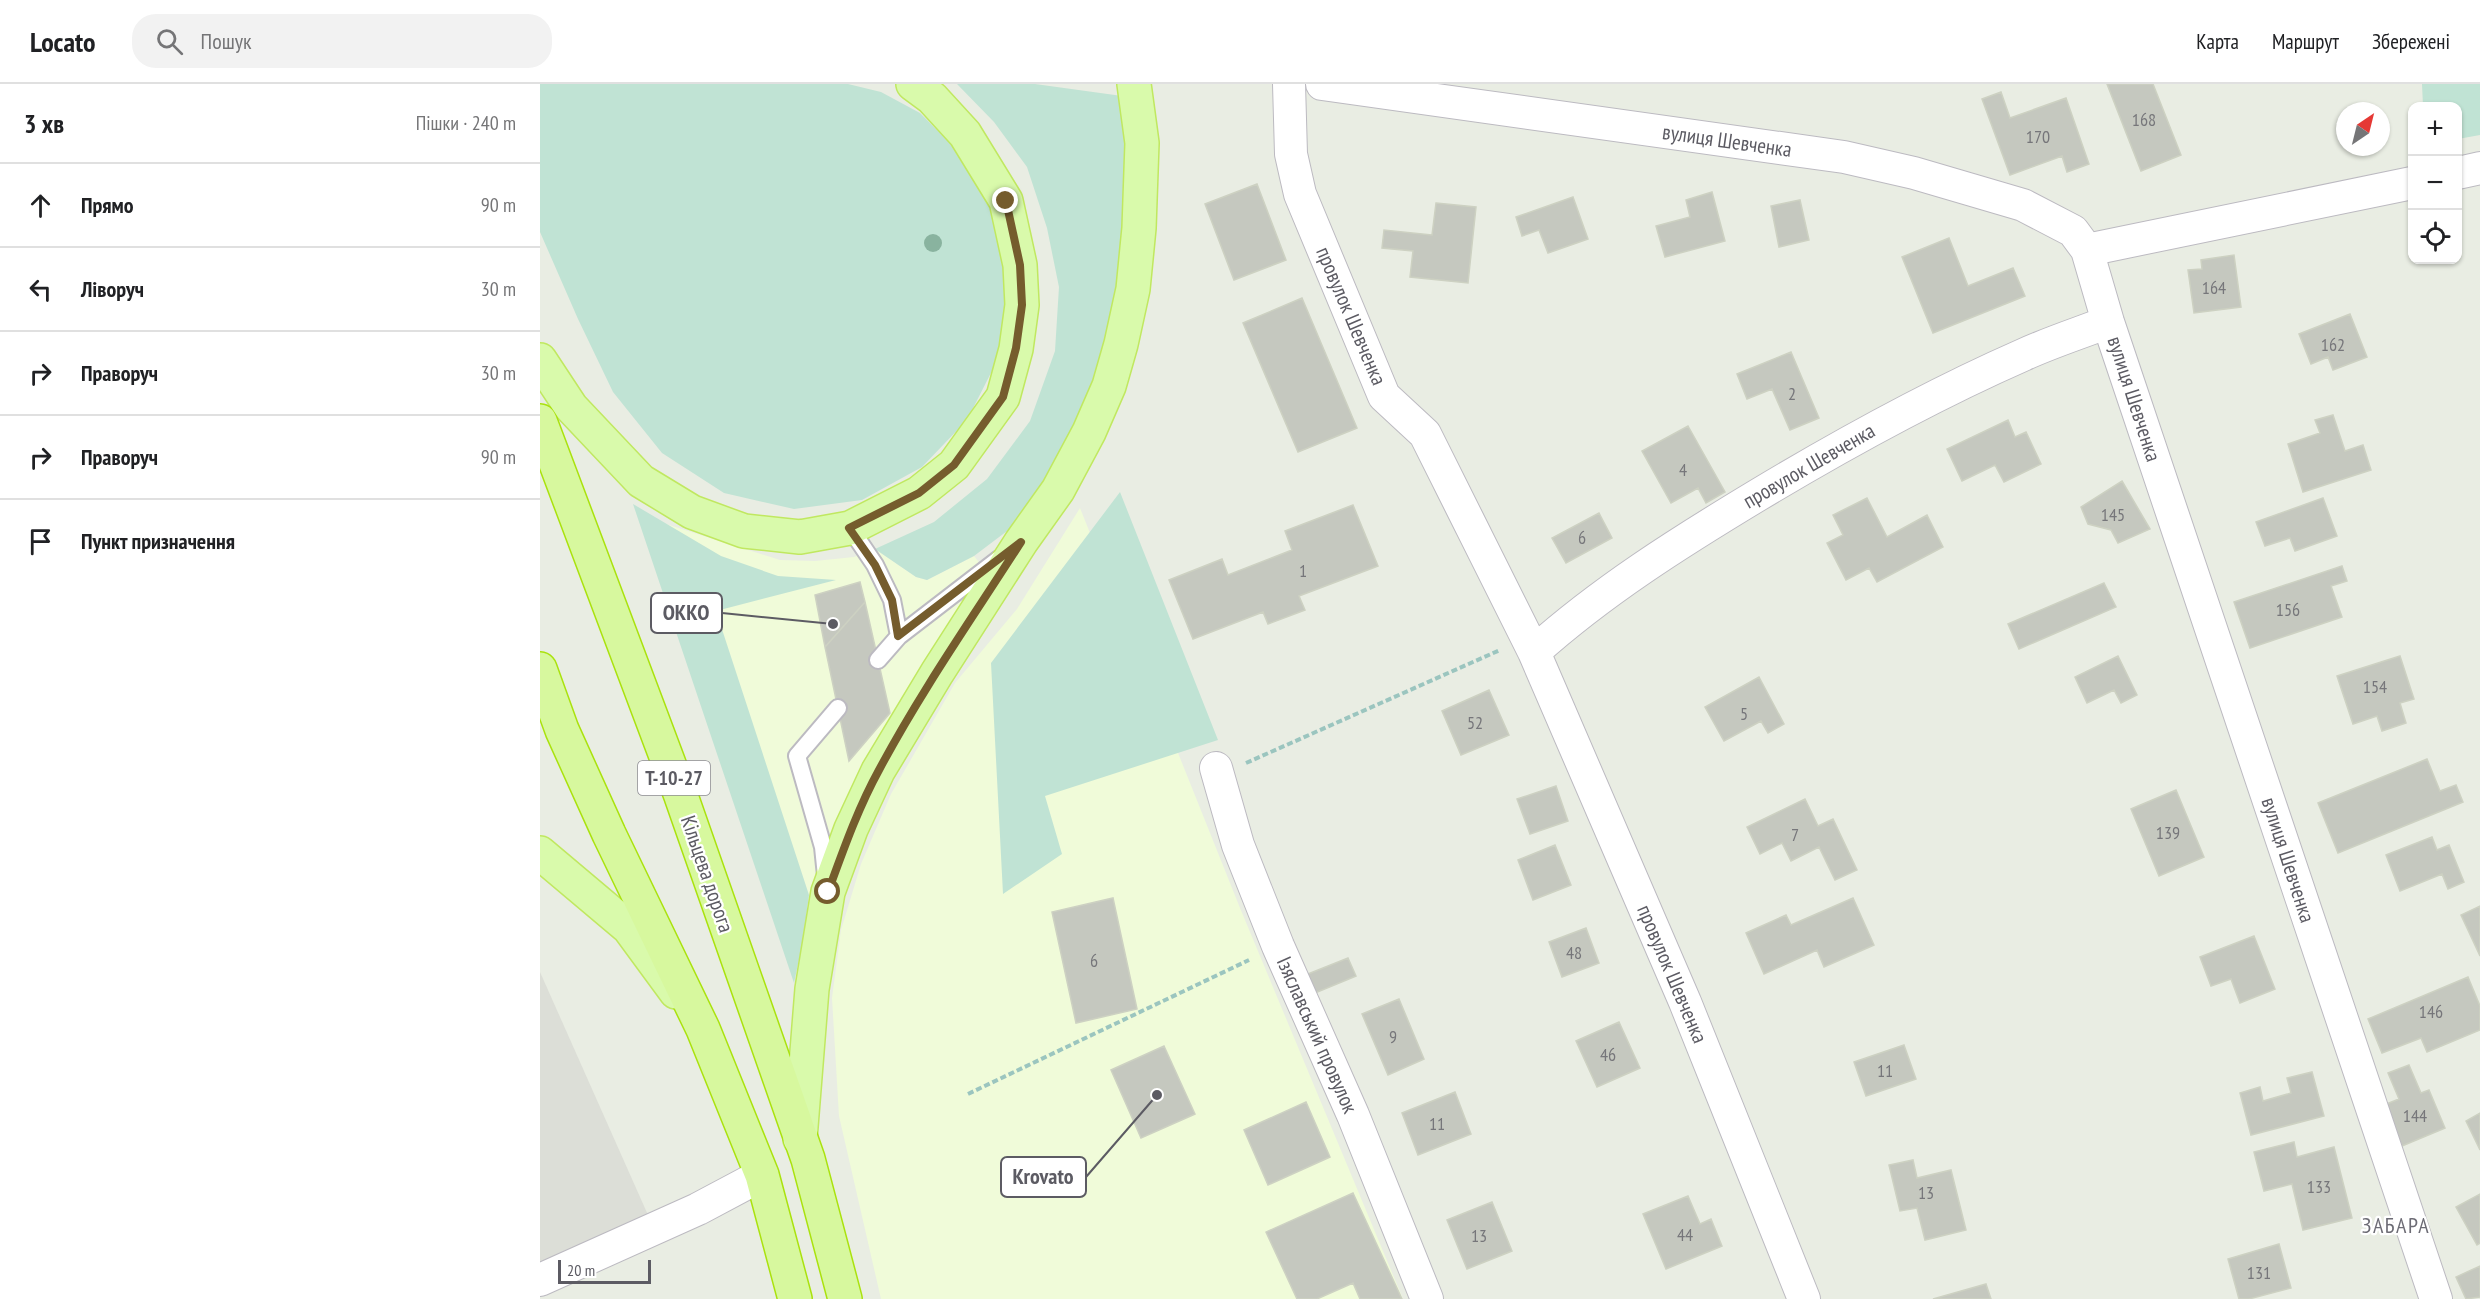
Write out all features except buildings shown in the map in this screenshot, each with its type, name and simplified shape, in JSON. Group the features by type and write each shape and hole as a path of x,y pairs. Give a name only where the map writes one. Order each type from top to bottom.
{"highway":[{"name":"Кільцева дорога","path":"540,421 681,796 808,1159 845,1299"},
{"path":"540,669 562,730 581,772 703,1029 762,1175 795,1299"}],"main road":[{"path":"540,360 571,407 641,481 692,512 744,531 800,537 849,528 919,493 954,465 1003,397 1016,348 1022,305 1020,265 1006,201 965,134 932,98 913,84"},
{"path":"800,1139 812,989 828,892 851,829 878,771 937,673 1021,542 1058,490 1089,432 1109,386 1133,289 1139,228 1142,143 1134,84"},
{"path":"540,853 629,928 703,1029"}],"street":[{"name":"провулок Шевченка","path":"1289,84 1291,154 1300,194 1384,396 1425,434 1531,645 1685,1002 1804,1299"},
{"name":"вулиця Шевченка","path":"1322,84 1844,157 1914,173 2023,205 2073,231 2087,250 2108,322 2436,1299"},
{"path":"2462,172 2480,168"},
{"path":"2087,250 2408,184"},
{"name":"провулок Шевченка","path":"1531,645 1699,530 1814,462 1900,415 2024,354 2108,322"},
{"name":"Ізяславський провулок","path":"1217,772 1238,845 1278,946 1353,1115 1427,1299"},
{"path":"540,1280 698,1209 762,1175"}],"lane":[{"path":"849,528 875,565 892,600 898,636"},
{"path":"878,660 898,636 1021,542"},
{"path":"828,892 823,846 797,756 838,708"}],"path":[{"path":"1217,772 1531,645"},
{"path":"968,1094 1278,946"}],"shaded area":[{"path":"540,84 848,84 881,92 920,113 960,153 990,201 1003,259 1006,313 996,363 967,420 922,467 862,500 794,509 724,493 662,453 613,392 540,232"},
{"path":"957,84 1035,84 1122,96 1130,198 1122,287 1094,393 1027,516 974,556 927,580 916,577 875,549 934,522 987,479 1030,421 1055,351 1059,287 1047,228 1027,167 994,122"},
{"path":"2422,84 2480,84 2480,135 2462,138 2462,102 2423,102"},
{"path":"1120,492 1218,740 1045,796 1062,854 1003,894 991,663"},
{"path":"633,504 721,556 778,576 836,580 716,611 809,895 794,983"},
{"path":"1080,508 1240,908 1403,1299 881,1299 839,1116 832,998 841,930 861,864 891,794 955,683 1017,609"},
{"path":"666,524 780,560 815,561 854,557 875,549 916,577 927,580 974,556 990,576 855,788 828,841 809,895 803,940"},
{"path":"540,972 648,1215 540,1264"}],"place":[{"name":"ОККО","path":"833,624"},
{"name":"Krovato","path":"1157,1095"}],"district":[{"name":"ЗАБАРА","path":"2396,1225"}],"route":[{"path":"828,892 851,829 878,771 937,673 1021,542 898,636 892,600 875,565 849,528 919,493 954,465 1003,397 1016,348 1022,305 1020,265 1006,201"}]}
